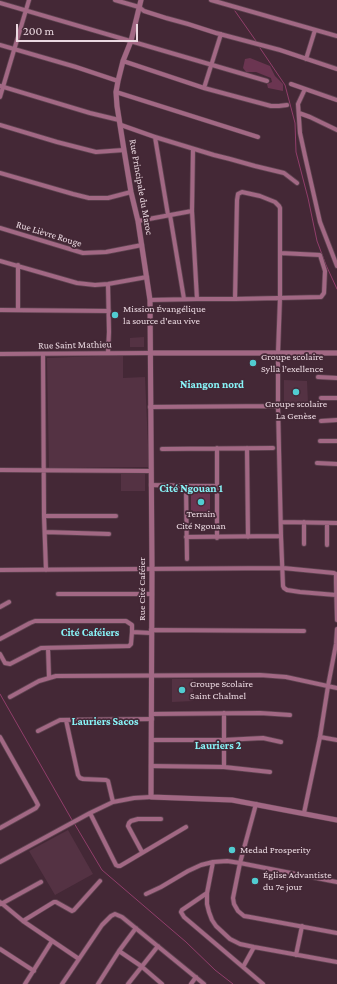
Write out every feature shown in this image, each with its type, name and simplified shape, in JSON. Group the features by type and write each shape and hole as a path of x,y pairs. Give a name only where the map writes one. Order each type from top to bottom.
{"street":[{"path":"0,97 1,86 14,50 29,0"},
{"path":"115,0 139,7 144,11 166,18 280,50 337,69"},
{"name":"Rue Principale du Maroc","path":"141,0 123,61 116,92 124,150 131,192 138,221 150,300 150,380"},
{"path":"211,0 337,36"},
{"path":"0,3 267,81"},
{"path":"306,59 315,30"},
{"path":"204,88 221,34"},
{"path":"0,45 118,81"},
{"path":"123,61 204,88 271,106 287,105"},
{"path":"291,84 337,100"},
{"path":"1,86 96,114 155,137 193,149 284,173 297,183"},
{"path":"305,89 298,104 300,133 320,222 337,266"},
{"path":"116,92 258,137"},
{"path":"299,113 336,130"},
{"path":"0,125 96,152 124,150"},
{"path":"155,137 184,299"},
{"path":"193,149 192,211 197,299"},
{"path":"0,174 89,198 108,198 131,192"},
{"path":"235,299 237,200 238,194 242,192 260,196 275,202 279,206 280,210 278,406 283,586 287,590 336,596"},
{"path":"138,221 192,211"},
{"name":"Rue Lièvre Rouge","path":"0,228 83,253 106,252 142,245"},
{"path":"150,300 322,297 324,293 325,272 320,254 280,253"},
{"path":"0,261 57,278 77,283 95,285 147,277"},
{"path":"18,266 18,310"},
{"path":"108,284 108,353"},
{"path":"0,310 108,311"},
{"path":"149,353 337,353"},
{"name":"Rue Saint Mathieu","path":"0,354 149,353"},
{"path":"43,354 44,516 46,570"},
{"path":"318,378 337,378"},
{"name":"Rue Cité Caféier","path":"150,380 152,569 151,797"},
{"path":"321,398 337,398"},
{"path":"150,407 278,406"},
{"path":"321,421 337,420"},
{"path":"320,441 337,441"},
{"path":"217,448 217,538"},
{"path":"247,448 248,536"},
{"path":"162,449 273,448"},
{"path":"318,463 337,464"},
{"path":"0,470 151,471"},
{"path":"151,485 216,486"},
{"path":"186,486 187,559"},
{"path":"44,516 116,516"},
{"path":"281,522 337,523"},
{"path":"304,522 304,544"},
{"path":"327,522 327,545"},
{"path":"45,532 109,534"},
{"path":"186,537 217,538 281,536"},
{"path":"0,570 283,568 334,572 336,574 337,583 337,620"},
{"path":"58,594 152,594"},
{"path":"0,607 9,602"},
{"path":"0,638 35,622 126,621 132,626 132,644 129,646 41,648 10,664 5,663 0,654"},
{"path":"304,813 320,737 336,644 337,629"},
{"path":"132,632 304,631"},
{"path":"48,648 49,677"},
{"path":"10,698 39,681 56,676 260,675 286,677 337,688"},
{"path":"224,713 224,767"},
{"path":"38,731 57,721 66,720 224,713 290,715"},
{"path":"66,720 78,775 83,779 108,781 113,802"},
{"path":"0,737 38,805 36,808 0,828"},
{"path":"320,737 337,740"},
{"path":"152,740 224,740 264,738 281,742"},
{"path":"151,766 224,767 270,772"},
{"path":"0,862 113,802 134,798 222,799 337,820"},
{"path":"256,804 240,863 233,898 234,904 238,911 244,916 337,933"},
{"path":"90,813 116,865 120,866 186,827"},
{"path":"142,852 128,826 129,823 138,819 161,819"},
{"path":"146,894 201,865 227,861 337,882"},
{"path":"213,862 207,893 207,904 212,920 216,926 230,939 240,944 337,962"},
{"path":"23,921 54,902 72,911 74,910 100,881"},
{"path":"41,882 1,903 23,921 79,959"},
{"path":"207,893 180,912 263,984"},
{"path":"62,984 102,925 115,914 122,916 204,984"},
{"path":"296,955 302,926"},
{"path":"98,984 136,928"},
{"path":"25,984 52,941"},
{"path":"128,984 158,946"},
{"path":"243,968 254,947"},
{"path":"0,949 34,971"},
{"path":"119,951 141,966 162,984"},
{"path":"191,984 196,978"}],"shaded area":[{"path":"250,58 270,66 275,76 283,84 283,91 268,88 267,84 272,82 271,78 256,72 246,72 243,68 245,59"},
{"path":"144,337 144,347 130,347 130,338"},
{"path":"123,355 123,378 145,377 149,467 49,468 47,358"},
{"name":"Groupe scolaire La Genèse","path":"284,380 307,381 308,403 284,403"},
{"path":"121,474 145,474 145,491 121,491"},
{"name":"Terrain Cité Ngouan","path":"192,491 210,491 210,512 191,512"},
{"name":"Groupe Scolaire Saint Chalmel","path":"172,679 193,679 193,701 172,702"},
{"path":"68,830 93,874 55,895 29,851"}],"waterway":[{"path":"235,11 256,41"},
{"path":"260,48 285,85 295,123 296,152 317,241 337,289"},
{"path":"0,694 72,820"},
{"path":"74,823 102,870 186,942 215,970 233,984"}],"place":[{"name":"Mission Évangélique la source d'eau vive","path":"115,315"},
{"name":"Groupe scolaire Sylla l’exellence","path":"253,363"},
{"name":"Groupe scolaire La Genèse","path":"296,392"},
{"name":"Terrain Cité Ngouan","path":"201,502"},
{"name":"Groupe Scolaire Saint Chalmel","path":"182,690"},
{"name":"Medad Prosperity","path":"232,850"},
{"name":"Église Advantiste du 7e jour","path":"255,881"}],"district":[{"name":"Niangon nord","path":"212,385"},
{"name":"Cité Ngouan 1","path":"191,489"},
{"name":"Cité Caféiers","path":"90,633"},
{"name":"Lauriers Sacos","path":"105,722"},
{"name":"Lauriers 2","path":"218,746"}]}
